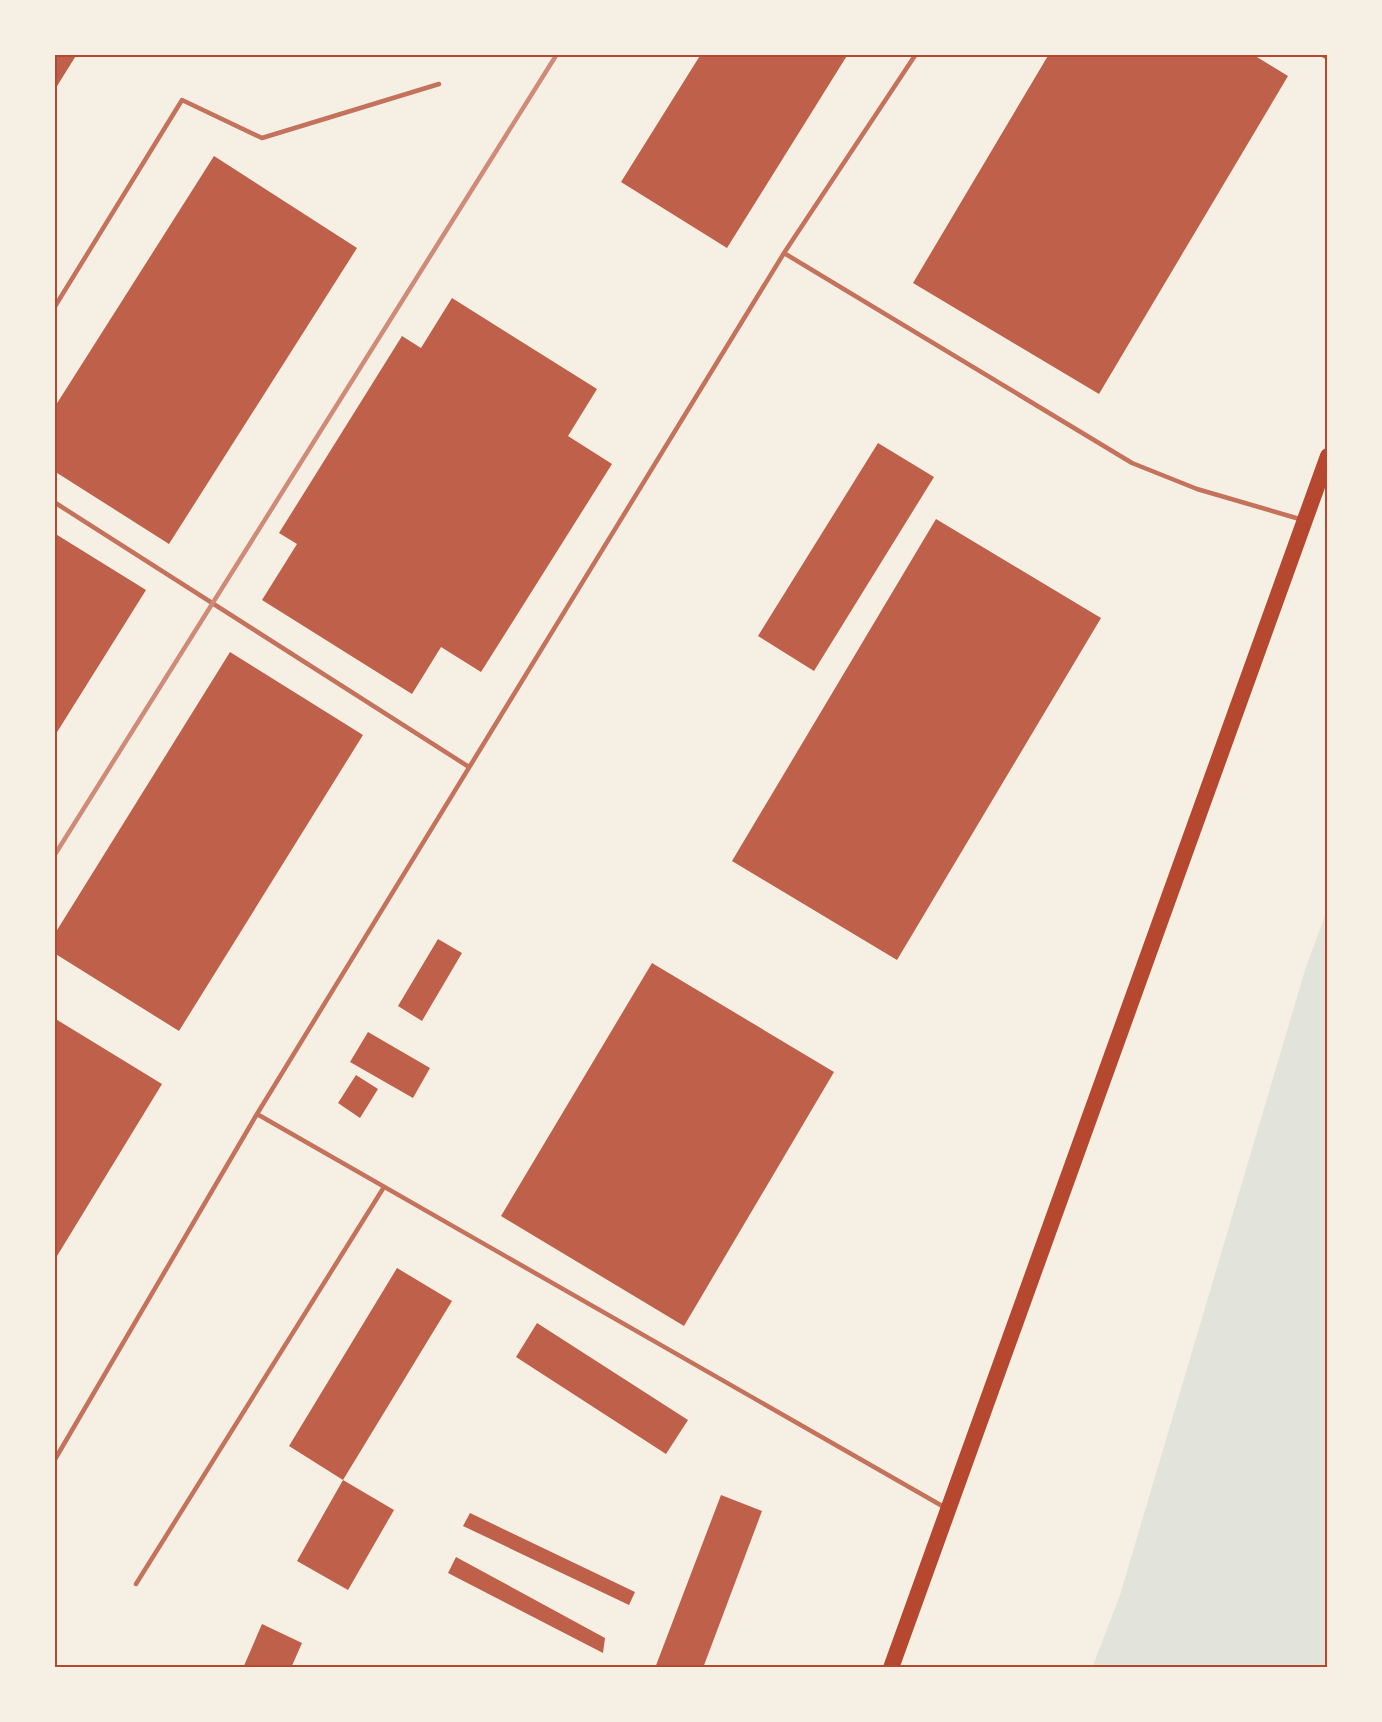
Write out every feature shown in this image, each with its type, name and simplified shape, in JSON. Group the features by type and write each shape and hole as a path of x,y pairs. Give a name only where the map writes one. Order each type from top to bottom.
{"highway":[{"path":"891,1668 1328,456"}],"lane":[{"path":"54,1461 257,1114 469,767 784,253 916,54"},
{"path":"1321,54 1328,58"},
{"path":"54,308 182,100 262,138 439,84"},
{"path":"784,253 1132,463 1197,489 1305,521"},
{"path":"54,502 469,767"},
{"path":"257,1114 949,1510"},
{"path":"136,1584 384,1187"}],"shaded area":[{"path":"1328,907 1328,1668 1092,1668 1120,1595 1305,970"}],"building":[{"path":"54,54 77,54 54,91"},
{"path":"701,54 848,54 727,248 621,182"},
{"path":"1049,54 1252,54 1288,76 1099,394 913,283"},
{"path":"214,156 357,248 169,544 54,471 54,408"},
{"path":"452,298 597,389 568,436 612,464 481,672 441,647 412,694 262,600 297,544 279,533 402,336 421,348"},
{"path":"878,443 934,477 814,671 758,636"},
{"path":"936,519 1101,618 897,960 732,861"},
{"path":"54,533 146,590 54,737"},
{"path":"230,652 363,735 179,1031 54,953 54,935"},
{"path":"438,939 462,953 422,1021 398,1006"},
{"path":"652,963 834,1072 684,1326 501,1216"},
{"path":"54,1018 162,1084 54,1261"},
{"path":"368,1032 430,1068 413,1098 350,1062"},
{"path":"356,1075 378,1089 360,1118 338,1103"},
{"path":"397,1268 452,1301 343,1480 289,1446"},
{"path":"537,1323 688,1420 666,1454 516,1357"},
{"path":"343,1480 394,1510 348,1590 297,1561"},
{"path":"721,1495 762,1511 703,1668 655,1668"},
{"path":"470,1513 635,1592 629,1605 463,1526"},
{"path":"456,1557 605,1638 603,1653 448,1573"},
{"path":"262,1624 302,1643 291,1668 243,1668"}],"railway":[{"path":"54,856 557,54"}]}
